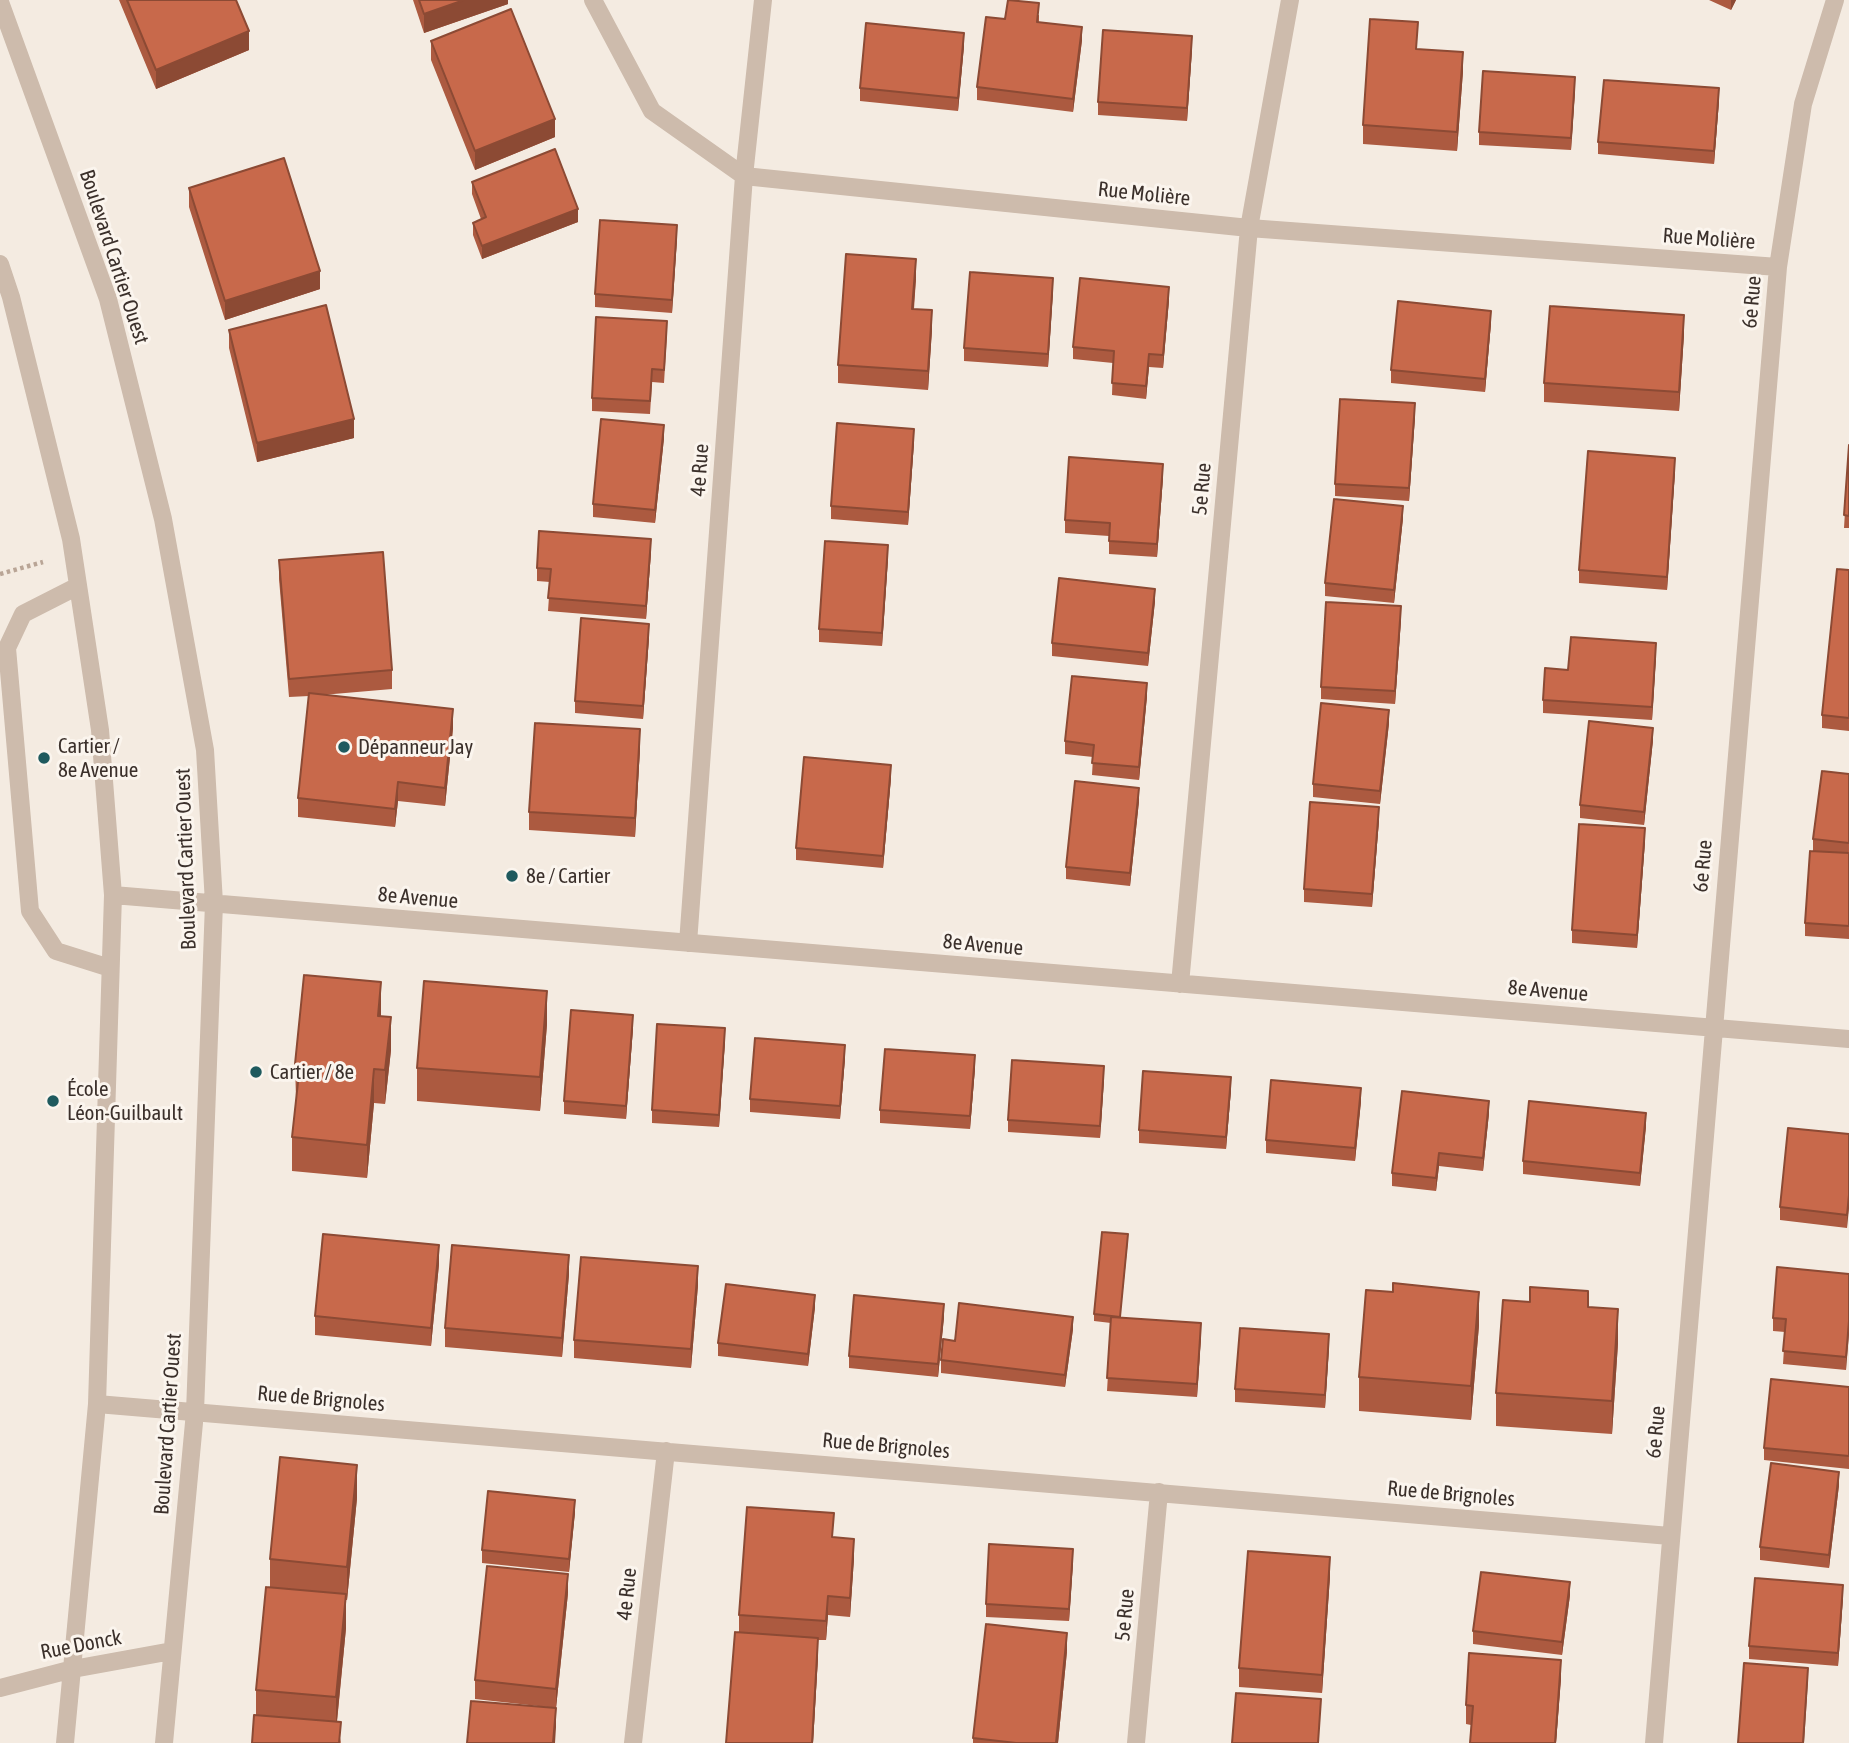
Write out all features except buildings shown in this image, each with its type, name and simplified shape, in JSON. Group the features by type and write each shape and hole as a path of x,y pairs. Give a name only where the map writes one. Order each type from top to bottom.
{"street":[{"name":"Rue Molière","path":"593,0 652,111 744,176 1249,228 1778,267"},
{"name":"4e Rue","path":"688,943 744,176 763,0"},
{"name":"5e Rue","path":"1180,984 1249,228 1290,0"},
{"name":"6e Rue","path":"1654,1743 1712,1027 1778,267 1803,104 1835,0"},
{"name":"Boulevard Cartier Ouest","path":"0,2 108,299 163,519 205,750 214,903 195,1412 164,1743"},
{"path":"0,264 11,297 74,553 100,730 113,895 97,1404 65,1743"},
{"path":"78,586 23,614 7,648 30,911 56,951 110,968"},
{"name":"8e Avenue","path":"113,895 1849,1039"},
{"name":"Rue de Brignoles","path":"97,1404 1670,1536"},
{"name":"4e Rue","path":"633,1743 666,1451"},
{"name":"5e Rue","path":"1136,1743 1159,1492"},
{"name":"Rue Donck","path":"0,1688 73,1669 172,1651"}],"path":[{"path":"0,574 74,553"}],"place":[{"name":"Dépanneur Jay","path":"344,747"},
{"name":"Cartier / 8e Avenue","path":"44,758"},
{"name":"8e / Cartier","path":"512,876"},
{"name":"Cartier / 8e","path":"256,1072"},
{"name":"École Léon-Guilbault","path":"53,1101"}]}
